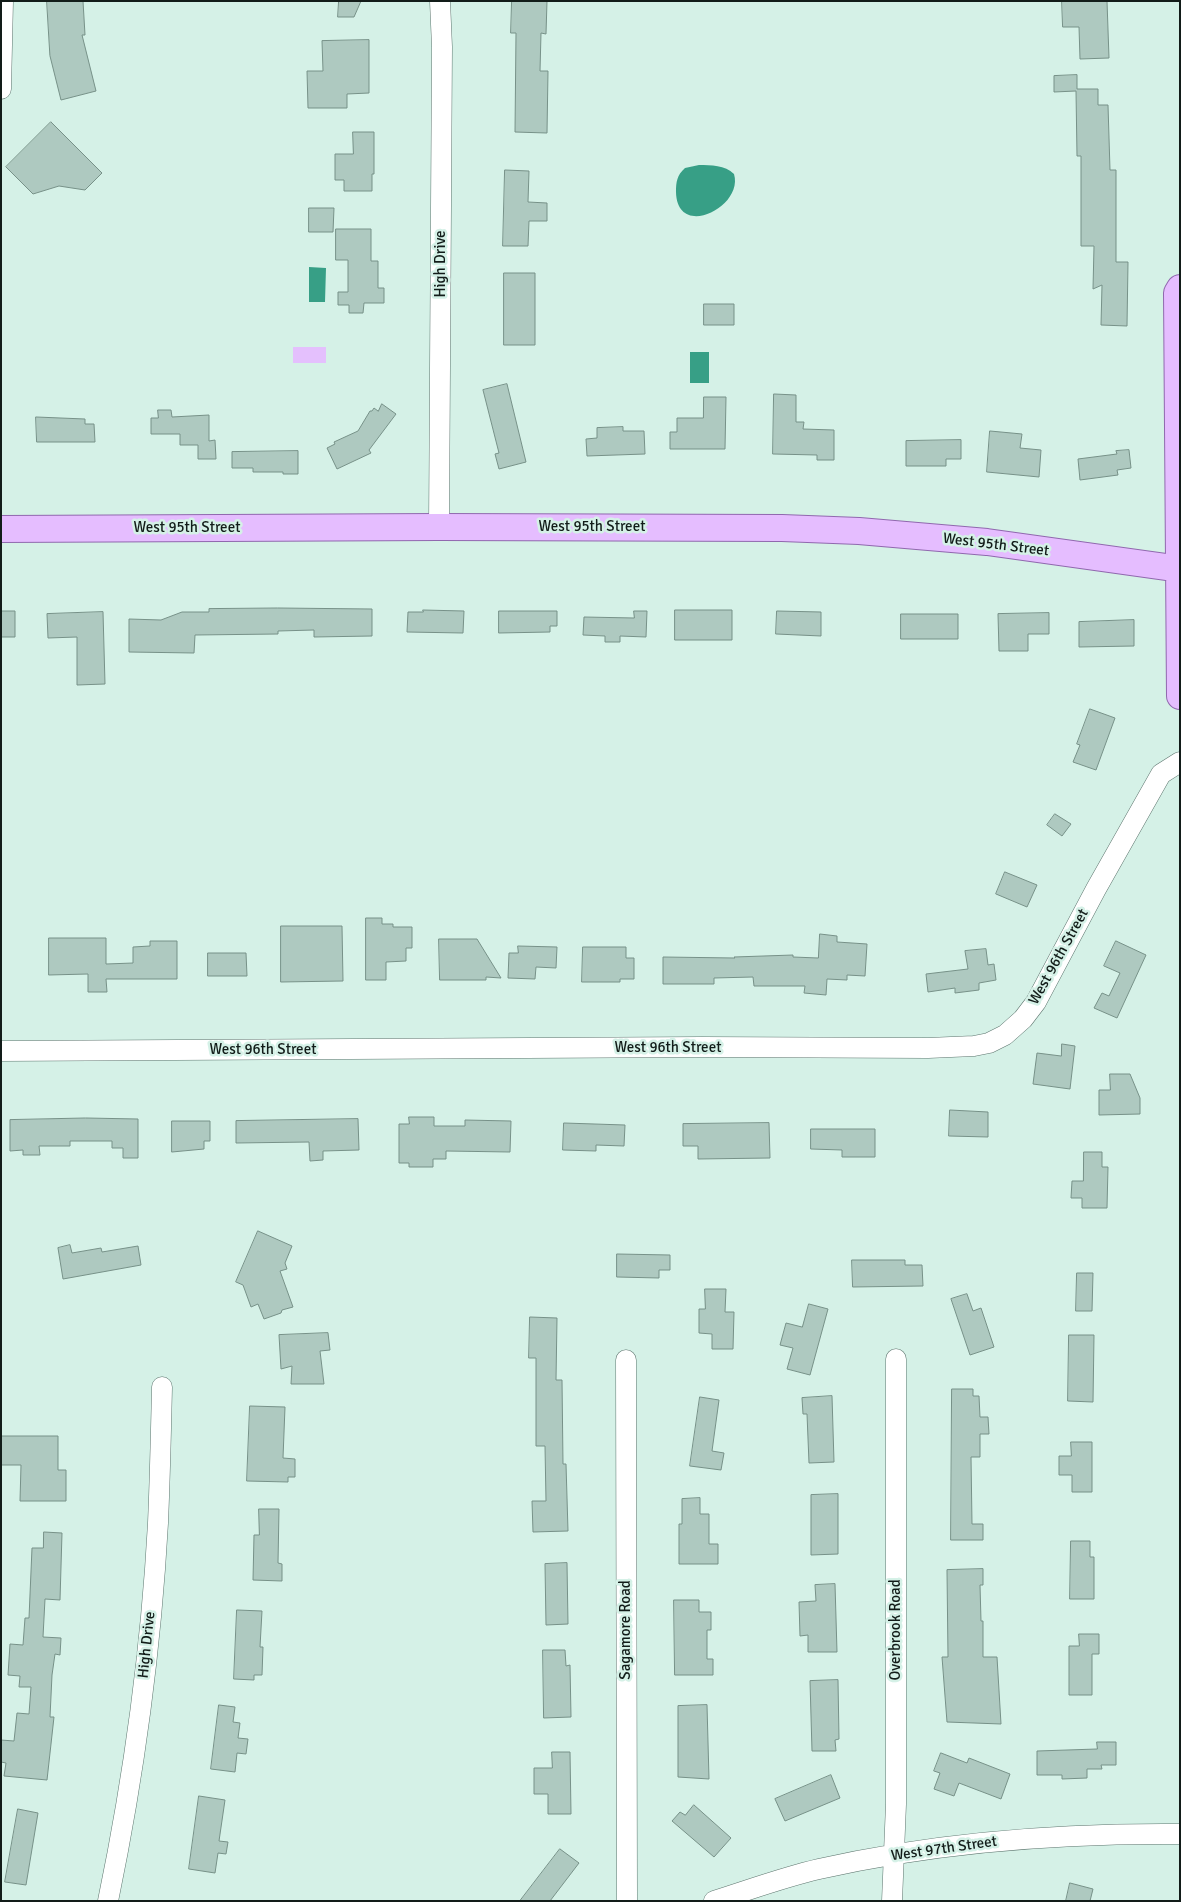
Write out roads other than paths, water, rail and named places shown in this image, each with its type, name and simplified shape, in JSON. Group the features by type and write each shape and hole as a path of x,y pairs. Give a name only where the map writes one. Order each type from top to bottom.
{"main road":[{"path":"1180,288 1177,293 1180,696"},
{"name":"West 95th Street","path":"1,529 674,527 860,531 987,542 1179,569"}],"street":[{"path":"1,89 3,1"},
{"name":"High Drive","path":"440,1 442,56 440,527"},
{"name":"West 96th Street","path":"1,1051 702,1047 928,1048 974,1046 989,1043 1005,1035 1023,1019 1036,1002 1096,889 1161,774 1180,762"},
{"name":"Overbrook Road","path":"892,1901 896,1804 896,1359"},
{"name":"Sagamore Road","path":"626,1360 627,1901"},
{"name":"High Drive","path":"108,1901 131,1781 148,1641 158,1523 162,1387"},
{"name":"West 97th Street","path":"714,1901 818,1869 894,1855 977,1843 1070,1835 1180,1834"}]}
